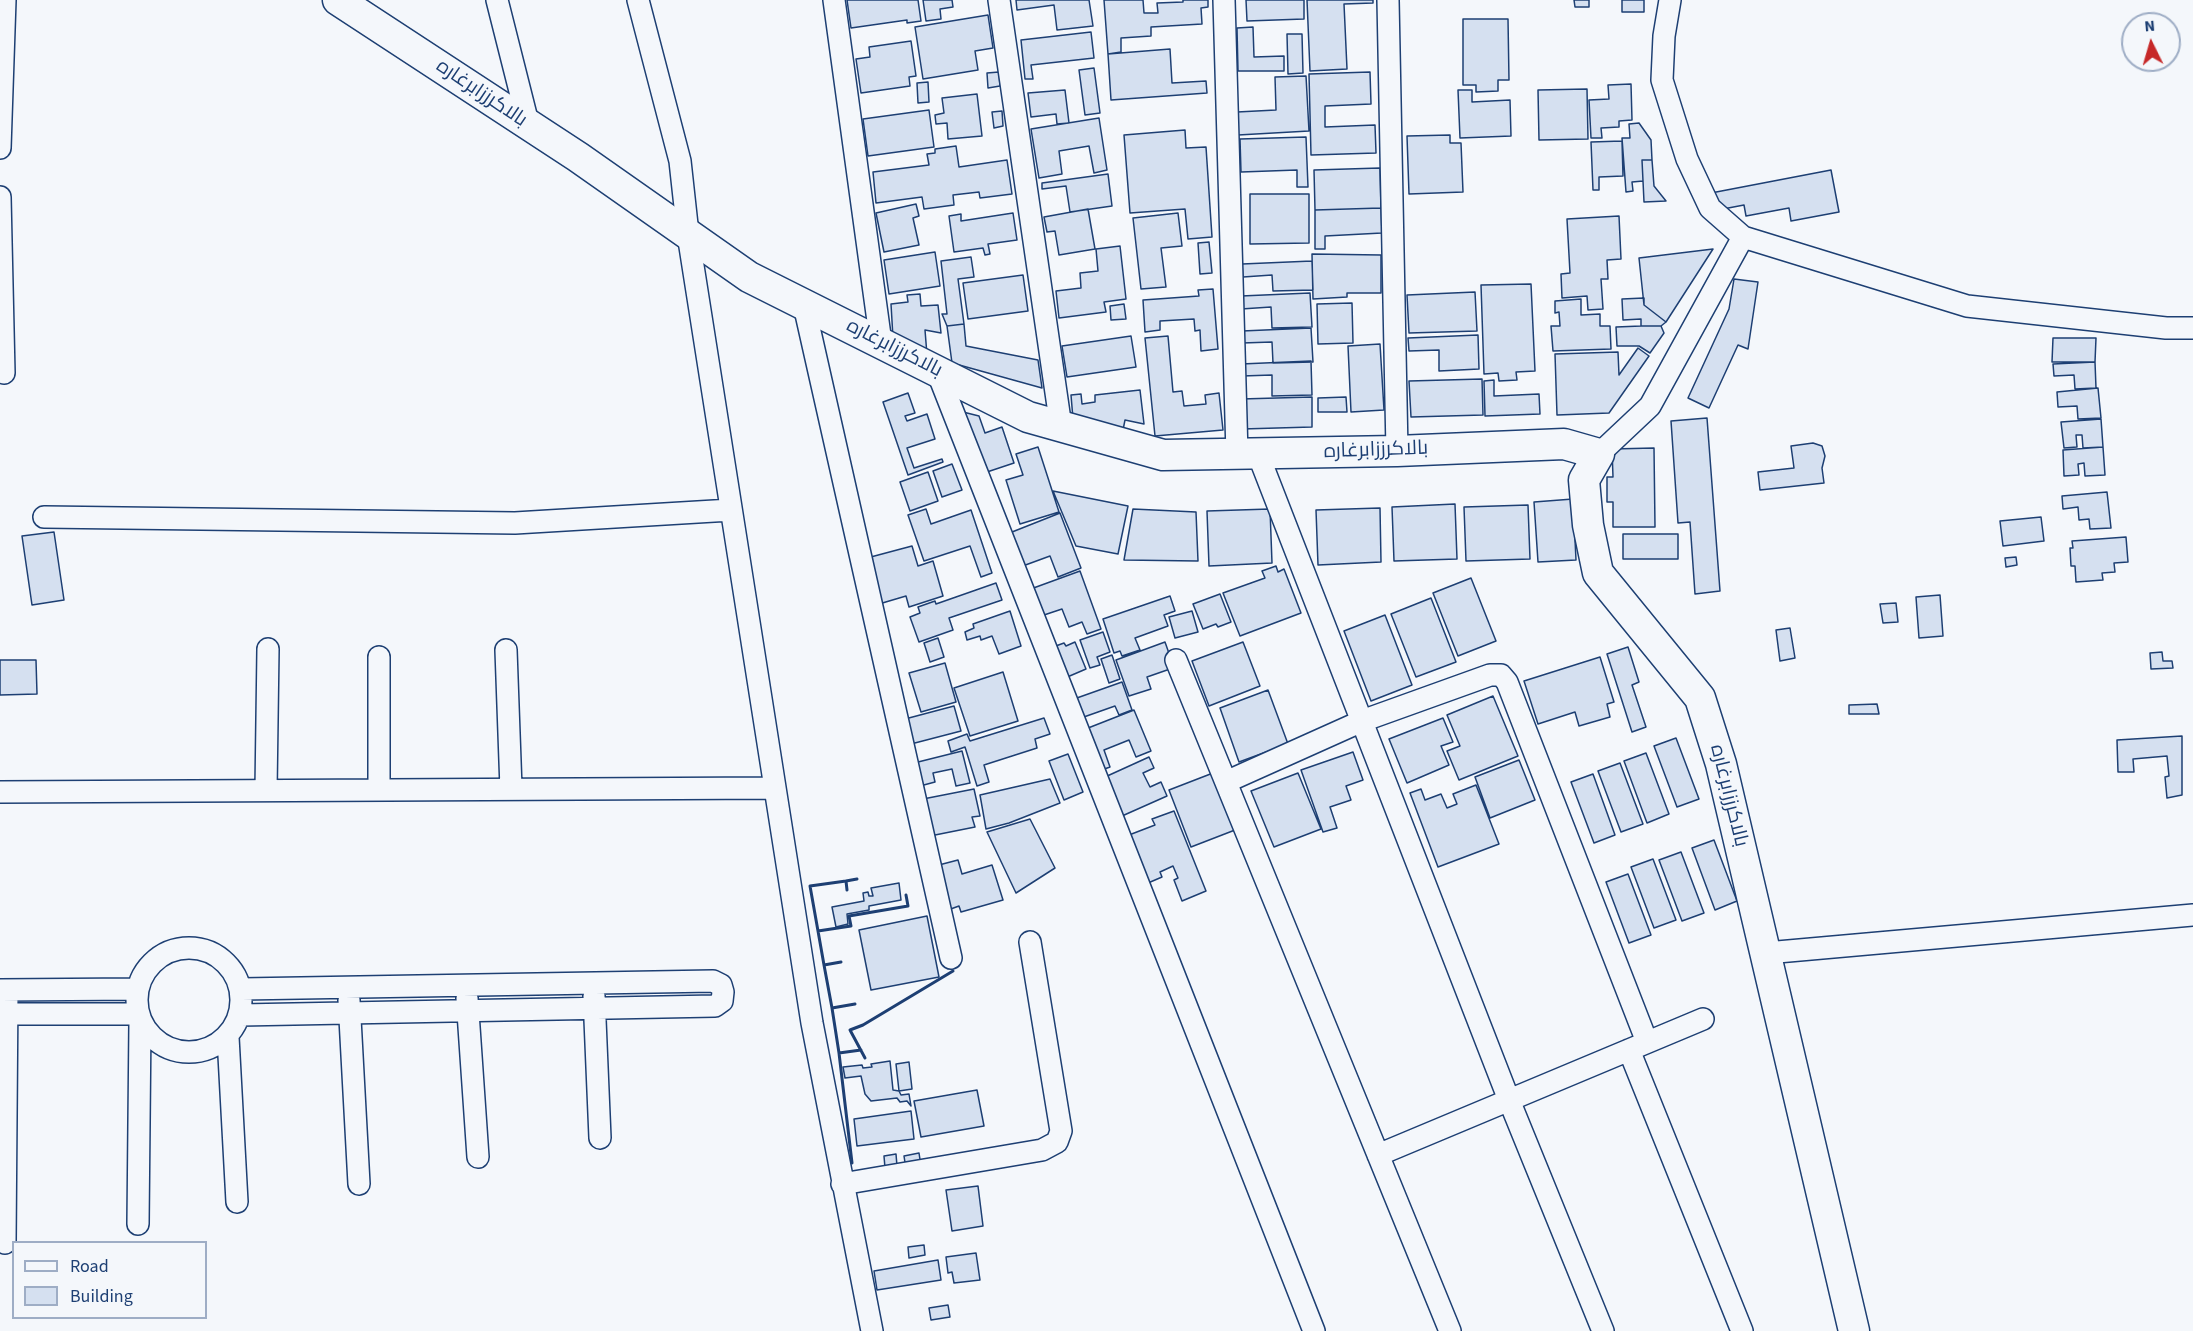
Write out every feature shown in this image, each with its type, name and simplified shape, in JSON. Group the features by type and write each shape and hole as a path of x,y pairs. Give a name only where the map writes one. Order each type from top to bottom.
{"street":[{"path":"0,147 5,0"},
{"path":"497,0 529,127"},
{"path":"639,0 680,161 688,234 812,1023 872,1331"},
{"path":"834,0 881,343"},
{"path":"999,0 1061,427"},
{"path":"1224,0 1248,454 1362,721 1509,1100 1603,1331"},
{"path":"1388,0 1397,451"},
{"path":"1671,0 1664,36 1662,80 1687,159 1710,207 1743,237 1967,306 2166,328 2193,328"},
{"name":"بالاکرززابرغاره","path":"352,4 529,127 578,157 748,277 1028,417 1163,456 1397,451 1564,444 1599,454 1584,480 1588,525 1598,573 1700,698 1721,764 1854,1331"},
{"path":"0,197 4,373"},
{"path":"1599,454 1650,406 1743,237"},
{"path":"804,304 951,958"},
{"path":"937,371 1314,1331"},
{"path":"44,517 515,523 731,510"},
{"path":"266,790 268,649"},
{"path":"506,650 511,789"},
{"path":"379,657 379,790"},
{"path":"1176,660 1450,1331"},
{"path":"1226,782 1362,721 1490,675 1501,675 1507,682 1742,1331"},
{"path":"0,792 774,788"},
{"path":"1766,953 2193,915"},
{"path":"842,1184 1042,1150 1057,1142 1061,1131 1030,942"},
{"path":"138,1224 138,989 148,968 166,952 190,947 213,953 232,968 242,989 241,1015 228,1037 206,1051 180,1052 156,1041 139,1017"},
{"path":"241,1015 715,1005 722,1001 723,992 721,985 712,981 242,989"},
{"path":"654,982 655,1007"},
{"path":"593,983 600,1138"},
{"path":"466,986 478,1157"},
{"path":"348,987 359,1184"},
{"path":"5,1243 4,990 138,989"},
{"path":"4,1014 139,1017"},
{"path":"1378,1155 1703,1019"},
{"path":"228,1037 237,1202"}],"building":[{"path":"847,0 918,0 921,21 907,23 907,20 851,28"},
{"path":"923,0 952,0 953,7 940,9 941,19 926,21"},
{"path":"1016,0 1089,0 1093,26 1057,30 1054,5 1017,10"},
{"path":"1104,0 1143,0 1144,13 1158,13 1157,3 1183,2 1183,0 1208,0 1208,7 1201,8 1202,24 1151,27 1151,36 1121,38 1121,52 1108,54"},
{"path":"1246,0 1304,0 1304,19 1247,21"},
{"path":"1307,0 1373,0 1373,3 1344,4 1347,69 1310,71"},
{"path":"1574,0 1589,0 1589,7 1575,7"},
{"path":"1622,0 1644,0 1644,12 1622,12"},
{"path":"988,15 993,48 975,51 978,70 923,79 915,27"},
{"path":"1463,19 1508,19 1509,80 1498,80 1498,91 1476,92 1476,85 1463,85"},
{"path":"1253,27 1254,57 1284,56 1284,71 1238,71 1237,28"},
{"path":"1091,32 1094,58 1031,65 1033,79 1025,79 1021,40"},
{"path":"1287,34 1302,34 1303,73 1288,74"},
{"path":"911,41 916,76 909,77 910,86 861,93 856,59 870,57 869,47"},
{"path":"1170,49 1172,83 1206,81 1207,93 1111,100 1108,54"},
{"path":"1094,68 1100,113 1085,115 1079,70"},
{"path":"999,72 1000,86 988,88 987,73"},
{"path":"1370,72 1371,104 1325,106 1325,127 1375,125 1376,153 1311,155 1309,74"},
{"path":"1306,76 1309,131 1238,135 1237,112 1276,110 1275,77"},
{"path":"928,82 929,102 918,103 917,83"},
{"path":"1631,84 1632,120 1619,121 1619,127 1601,128 1602,138 1591,138 1589,100 1609,99 1608,85"},
{"path":"1587,89 1588,139 1539,140 1538,90"},
{"path":"1065,90 1069,123 1057,124 1056,114 1031,117 1028,93"},
{"path":"1458,90 1472,90 1472,102 1510,100 1511,136 1460,138"},
{"path":"977,94 982,136 948,139 947,123 936,124 935,115 944,113 942,98"},
{"path":"929,110 934,147 868,156 863,119"},
{"path":"1002,111 1003,126 994,128 992,112"},
{"path":"1099,118 1107,170 1094,173 1089,146 1059,151 1062,174 1039,178 1031,129"},
{"path":"1639,123 1651,140 1652,160 1642,160 1643,181 1632,182 1633,191 1626,192 1622,138 1630,138 1629,124"},
{"path":"1185,130 1186,148 1206,147 1212,237 1188,239 1185,209 1130,213 1124,135"},
{"path":"1450,135 1450,143 1461,143 1463,192 1409,194 1407,136"},
{"path":"1306,137 1308,187 1297,187 1297,170 1241,172 1240,139"},
{"path":"1622,141 1623,176 1599,177 1599,190 1593,190 1591,142"},
{"path":"956,146 959,167 1007,160 1012,194 980,198 979,192 953,195 954,205 924,209 922,197 876,203 873,172 929,165 927,154 935,153 935,149"},
{"path":"1642,160 1652,160 1654,186 1666,201 1644,202"},
{"path":"1380,168 1381,208 1315,210 1314,170"},
{"path":"1831,170 1839,212 1791,221 1789,208 1746,216 1744,205 1723,209 1711,193"},
{"path":"1108,174 1112,206 1070,212 1066,186 1042,189 1042,183"},
{"path":"1250,194 1309,194 1309,243 1250,244"},
{"path":"916,204 919,216 913,218 919,245 884,252 876,213"},
{"path":"1381,208 1382,233 1325,236 1325,249 1315,249 1315,210"},
{"path":"1088,209 1095,249 1059,255 1055,231 1047,232 1044,217"},
{"path":"1013,213 1017,240 988,244 990,254 985,255 983,248 954,252 949,216 961,214 961,221"},
{"path":"1178,213 1182,246 1161,248 1166,287 1141,289 1133,218"},
{"path":"1619,216 1621,259 1607,260 1608,279 1601,279 1603,309 1588,310 1587,296 1562,298 1561,274 1570,273 1567,219"},
{"path":"1209,242 1212,273 1200,274 1198,243"},
{"path":"1120,246 1126,299 1104,302 1106,312 1059,318 1056,291 1081,288 1080,273 1098,271 1096,249"},
{"path":"1713,249 1666,322 1644,305 1639,258"},
{"path":"935,252 940,286 889,294 884,260"},
{"path":"1312,254 1381,255 1381,293 1347,293 1347,297 1313,299"},
{"path":"971,257 974,277 958,279 964,324 947,326 942,314 947,314 941,261"},
{"path":"1312,261 1313,290 1273,291 1272,275 1243,277 1242,264"},
{"path":"1023,275 1028,311 968,319 963,283"},
{"path":"1734,279 1758,282 1748,349 1738,345 1709,408 1688,398 1729,309"},
{"path":"1531,284 1535,371 1516,372 1517,380 1499,381 1498,373 1484,374 1481,285"},
{"path":"1213,289 1218,349 1201,351 1200,330 1195,331 1194,319 1160,321 1160,330 1145,332 1143,300 1199,296 1198,290"},
{"path":"1475,292 1477,331 1409,333 1407,295"},
{"path":"1310,293 1312,327 1272,328 1271,307 1241,309 1241,296"},
{"path":"920,294 921,306 938,305 941,333 925,330 927,355 893,338 891,304 908,302 907,295"},
{"path":"1644,298 1644,305 1666,322 1661,326 1641,326 1641,319 1623,320 1622,299"},
{"path":"1581,299 1581,315 1600,314 1600,326 1610,326 1611,349 1553,351 1551,326 1560,326 1559,312 1555,313 1555,301"},
{"path":"1352,303 1353,343 1318,344 1317,304"},
{"path":"1124,304 1126,319 1111,320 1110,306"},
{"path":"964,324 966,346 1038,360 1042,388 952,363 947,326"},
{"path":"1661,326 1664,333 1650,353 1639,346 1617,346 1616,327"},
{"path":"1311,328 1313,362 1273,363 1272,342 1242,343 1242,331"},
{"path":"1478,335 1479,369 1439,371 1439,350 1409,351 1408,338"},
{"path":"1131,336 1136,367 1067,377 1062,346"},
{"path":"1168,336 1173,392 1182,391 1184,406 1206,404 1205,395 1219,393 1223,430 1155,436 1145,338"},
{"path":"2053,338 2096,338 2095,362 2052,362"},
{"path":"1380,344 1384,410 1351,412 1348,346"},
{"path":"1638,348 1649,356 1609,413 1557,415 1555,354 1618,352 1619,375"},
{"path":"1311,361 1312,395 1272,396 1272,375 1242,376 1241,364"},
{"path":"2095,362 2096,388 2075,389 2074,375 2054,376 2053,364"},
{"path":"1482,379 1483,415 1411,417 1409,381"},
{"path":"1494,380 1494,396 1539,394 1540,414 1485,416 1484,381"},
{"path":"2098,388 2101,418 2078,419 2077,406 2058,407 2057,392"},
{"path":"1140,390 1144,424 1125,420 1123,430 1073,419 1071,395 1081,394 1082,404 1095,402 1095,395"},
{"path":"908,393 915,413 905,416 907,421 927,414 935,439 907,448 914,468 942,459 943,462 908,475 883,402"},
{"path":"1312,397 1312,427 1242,429 1241,399"},
{"path":"1346,397 1347,412 1318,412 1318,398"},
{"path":"963,412 979,416 985,433 1002,427 1014,463 984,473"},
{"path":"1707,418 1720,591 1695,594 1690,522 1678,523 1671,421"},
{"path":"2101,419 2103,447 2083,448 2082,435 2076,435 2077,447 2064,448 2061,422"},
{"path":"1813,443 1822,446 1825,456 1822,468 1824,483 1760,490 1758,472 1794,468 1791,446"},
{"path":"1038,447 1059,512 1020,524 1006,480 1023,475 1016,454"},
{"path":"2103,447 2105,475 2085,476 2084,463 2078,464 2079,475 2064,476 2063,450"},
{"path":"1654,448 1655,527 1613,527 1613,502 1607,502 1607,477 1613,477 1612,449"},
{"path":"952,464 962,490 942,497 933,471"},
{"path":"928,472 938,501 910,511 900,482"},
{"path":"1053,491 1128,506 1118,554 1076,546"},
{"path":"2107,492 2111,528 2090,529 2089,519 2079,520 2078,507 2063,509 2062,496"},
{"path":"1573,499 1576,560 1538,562 1534,502"},
{"path":"1455,504 1457,559 1394,561 1392,507"},
{"path":"1528,505 1530,559 1466,561 1464,507"},
{"path":"1380,508 1381,562 1318,565 1316,510"},
{"path":"926,509 931,524 971,510 992,573 981,577 970,546 924,561 908,515"},
{"path":"1133,509 1196,512 1198,561 1124,560"},
{"path":"1270,509 1272,563 1209,566 1207,511"},
{"path":"1060,513 1081,568 1058,577 1050,556 1020,567 1007,534"},
{"path":"2041,517 2044,541 2003,546 2000,521"},
{"path":"54,532 64,600 32,605 22,536"},
{"path":"1623,534 1678,534 1678,559 1623,559"},
{"path":"2126,537 2128,562 2114,563 2115,572 2102,573 2103,580 2076,582 2075,566 2071,566 2072,541"},
{"path":"912,546 918,566 933,561 943,596 909,607 906,596 879,604 867,558"},
{"path":"2016,557 2017,565 2006,567 2005,558"},
{"path":"1276,566 1278,572 1284,569 1301,613 1240,636 1223,593 1265,578 1262,571"},
{"path":"1080,571 1101,629 1087,634 1082,622 1069,627 1062,609 1038,617 1028,590"},
{"path":"1471,578 1496,641 1458,656 1433,593"},
{"path":"996,583 1002,600 949,618 953,630 919,642 910,617 920,613 918,607 935,601 936,604"},
{"path":"1220,594 1231,622 1203,629 1193,604"},
{"path":"1940,595 1943,636 1919,638 1916,597"},
{"path":"1170,596 1175,611 1164,615 1168,626 1135,638 1140,650 1122,656 1120,651 1114,653 1103,619"},
{"path":"1431,598 1456,662 1416,677 1391,614"},
{"path":"1896,603 1898,622 1883,623 1880,604"},
{"path":"1010,611 1021,646 999,654 992,636 981,640 980,636 967,640 965,632 974,628 973,624"},
{"path":"1192,611 1198,632 1175,638 1169,617"},
{"path":"1385,615 1412,685 1371,701 1344,631"},
{"path":"1790,628 1795,658 1780,661 1776,630"},
{"path":"1103,632 1110,652 1097,657 1100,665 1090,668 1080,640"},
{"path":"938,638 944,657 930,662 924,643"},
{"path":"1075,642 1086,669 1065,678 1053,647 1064,643 1066,646"},
{"path":"1165,642 1171,659 1170,669 1147,677 1151,689 1129,696 1116,660"},
{"path":"1243,642 1260,686 1209,706 1192,661"},
{"path":"1628,647 1639,682 1632,685 1646,727 1632,732 1607,654"},
{"path":"2162,652 2163,661 2172,661 2173,668 2151,669 2150,653"},
{"path":"1112,655 1120,679 1109,683 1101,659"},
{"path":"1600,657 1614,702 1607,704 1610,717 1579,726 1575,712 1538,724 1524,681"},
{"path":"0,660 36,660 37,694 0,695"},
{"path":"945,663 956,702 921,712 909,673"},
{"path":"1003,672 1018,721 970,736 954,688"},
{"path":"1122,682 1132,710 1119,715 1115,706 1081,718 1074,699"},
{"path":"1268,690 1288,744 1239,762 1220,708"},
{"path":"1493,696 1518,756 1459,780 1447,751 1460,746 1447,715"},
{"path":"1877,704 1879,714 1849,714 1849,705"},
{"path":"954,706 961,731 911,744 905,719"},
{"path":"1134,710 1151,751 1136,757 1129,740 1104,750 1110,767 1099,771 1083,730"},
{"path":"1044,718 1050,734 1035,739 1037,748 984,765 989,782 977,786 965,747 951,752 948,741 967,734 970,741"},
{"path":"1443,718 1453,742 1441,746 1449,765 1407,783 1389,739"},
{"path":"2182,736 2182,795 2167,798 2165,777 2169,776 2167,756 2133,759 2134,772 2118,772 2117,740"},
{"path":"1676,738 1699,799 1677,807 1654,746"},
{"path":"962,751 970,783 956,786 952,769 933,773 935,782 920,786 914,763"},
{"path":"1353,752 1363,780 1346,786 1351,800 1330,807 1337,828 1323,832 1301,770"},
{"path":"1646,753 1669,814 1647,823 1624,761"},
{"path":"1068,754 1083,792 1064,800 1049,761"},
{"path":"1149,757 1154,768 1143,773 1150,787 1161,782 1167,796 1122,816 1105,777"},
{"path":"1519,760 1535,800 1490,818 1475,777"},
{"path":"1620,763 1643,824 1621,832 1598,771"},
{"path":"1213,773 1235,830 1191,847 1169,790"},
{"path":"1298,773 1321,829 1274,847 1251,791"},
{"path":"1593,774 1615,835 1594,843 1571,782"},
{"path":"1050,779 1060,803 1009,823 986,829 980,795"},
{"path":"1476,785 1499,844 1438,867 1410,793 1421,789 1425,800 1441,794 1447,808 1457,804 1453,794"},
{"path":"974,789 980,816 972,817 975,827 930,836 923,799"},
{"path":"1174,811 1206,891 1182,901 1174,880 1178,878 1173,866 1160,872 1162,877 1148,883 1129,835 1155,825 1152,819"},
{"path":"1030,819 1055,868 1016,893 987,832"},
{"path":"1714,840 1737,901 1715,910 1692,848"},
{"path":"1681,852 1704,913 1682,921 1659,860"},
{"path":"1653,859 1676,920 1654,928 1631,867"},
{"path":"958,860 962,874 992,865 1003,900 961,912 959,906 948,910 935,866"},
{"path":"1628,874 1651,935 1629,943 1606,882"},
{"path":"899,883 901,900 869,906 869,910 847,914 848,924 836,927 832,907 864,901 863,893 868,892 869,896 873,896 871,888"},
{"path":"927,916 939,977 871,990 859,930"},
{"path":"890,1061 893,1090 899,1091 901,1095 909,1094 911,1106 907,1101 900,1102 897,1098 871,1101 865,1094 861,1076 845,1078 843,1067 862,1065 863,1068 872,1067 871,1064"},
{"path":"909,1062 912,1089 899,1091 896,1064"},
{"path":"977,1090 984,1126 921,1137 914,1101"},
{"path":"911,1111 914,1139 857,1146 854,1119"},
{"path":"919,1153 921,1166 906,1169 904,1156"},
{"path":"896,1154 897,1166 885,1168 884,1156"},
{"path":"978,1186 983,1226 952,1231 946,1190"},
{"path":"924,1245 925,1255 909,1258 908,1247"},
{"path":"976,1253 980,1280 954,1283 952,1272 948,1273 946,1257"},
{"path":"938,1260 941,1280 877,1290 874,1271"},
{"path":"948,1305 950,1317 931,1320 929,1308"}],"wall":[{"path":"847,890 846,881 857,879"},
{"path":"846,881 810,886 818,931 851,926 849,916 908,906 906,895"},
{"path":"818,931 824,965 841,962"},
{"path":"824,965 832,1008 855,1004"},
{"path":"865,1058 850,1030 863,1025 953,971"},
{"path":"832,1008 839,1053 861,1050"},
{"path":"839,1053 852,1163"}]}
